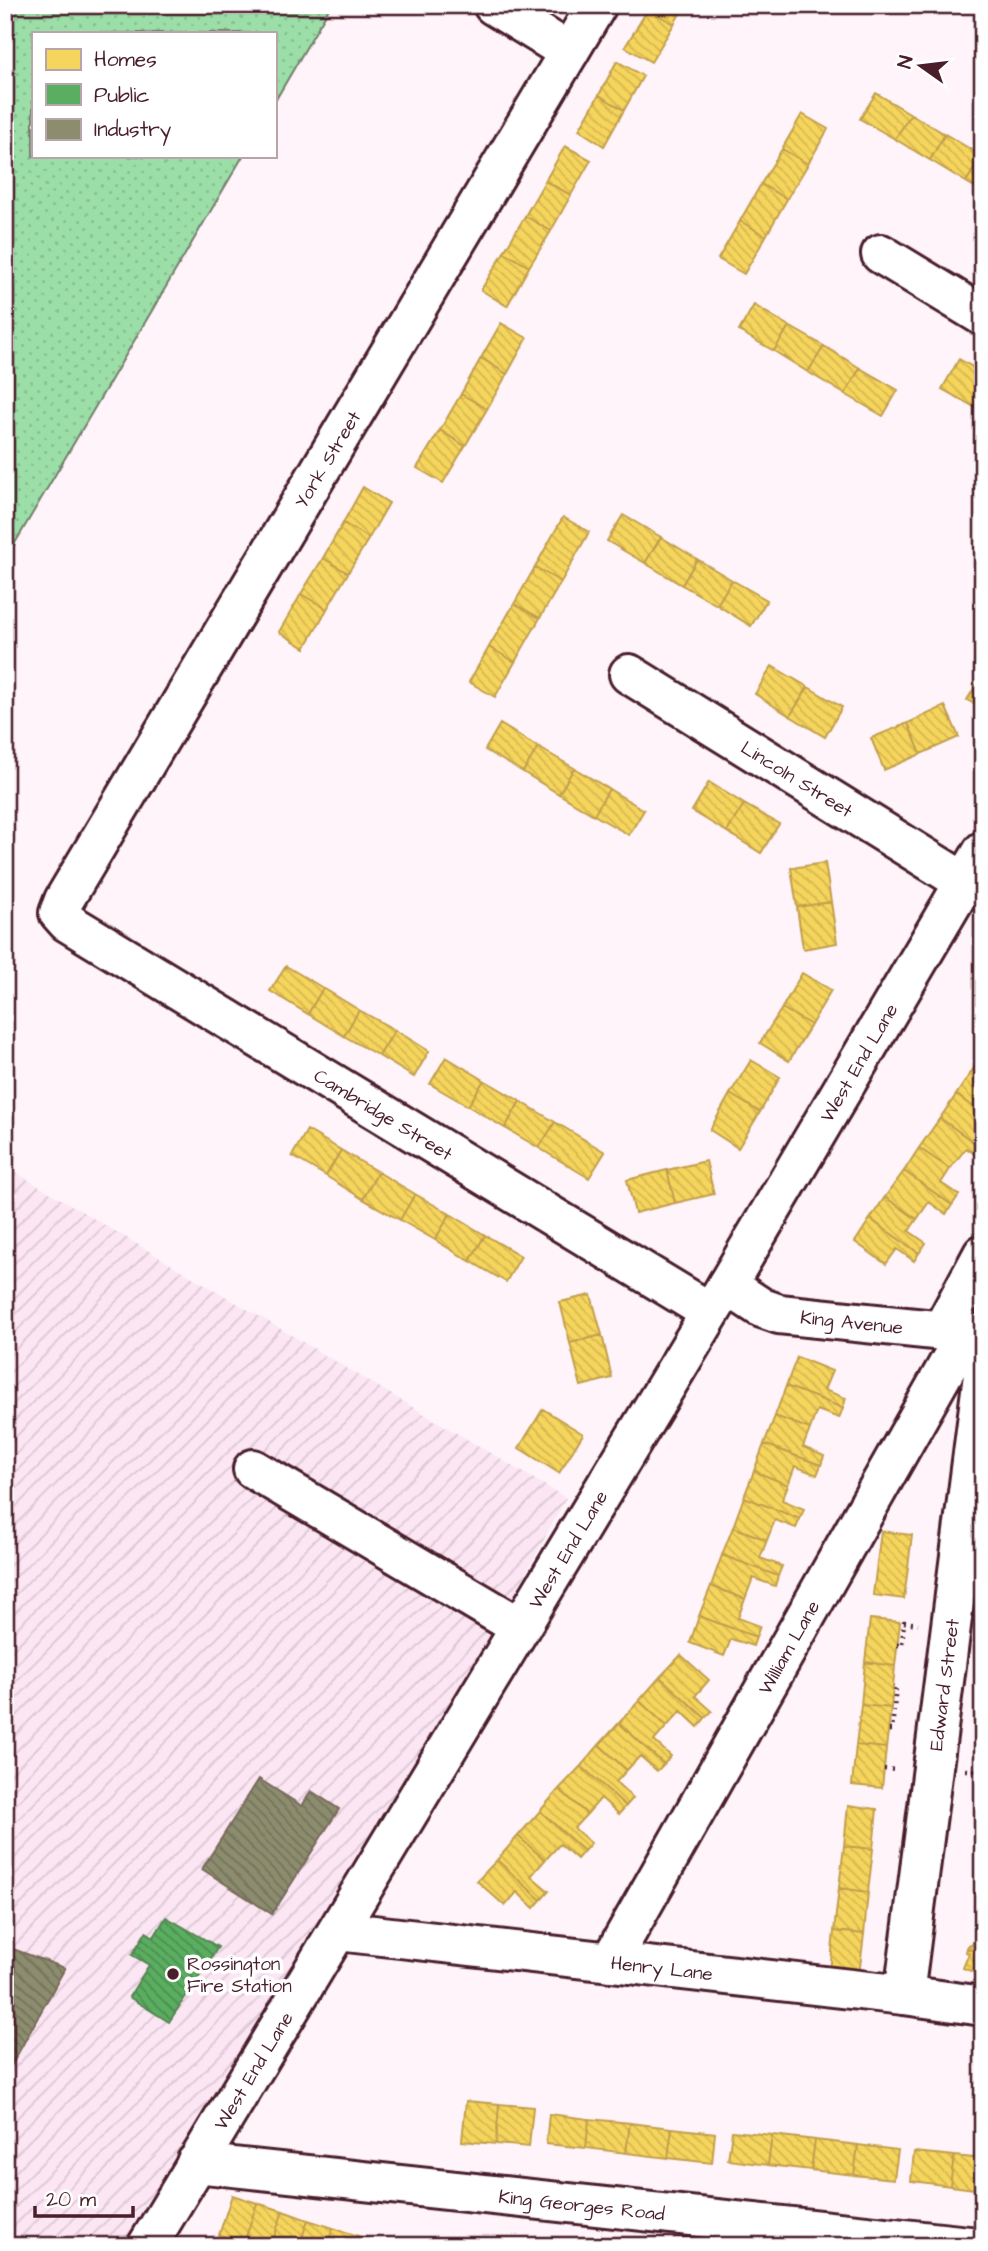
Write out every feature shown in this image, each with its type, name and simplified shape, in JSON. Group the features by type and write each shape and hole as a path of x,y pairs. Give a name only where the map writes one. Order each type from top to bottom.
{"street":[{"path":"493,5 569,52"},
{"name":"York Street","path":"60,913 64,900 597,5"},
{"path":"881,254 983,316"},
{"name":"Lincoln Street","path":"629,674 973,867"},
{"name":"West End Lane","path":"147,2246 718,1299 973,867"},
{"name":"Cambridge Street","path":"60,913 67,922 718,1299"},
{"name":"William Lane","path":"610,1962 964,1333 983,1254"},
{"name":"King Avenue","path":"718,1299 779,1314 964,1333"},
{"name":"Edward Street","path":"904,1994 983,1375"},
{"path":"253,1469 520,1628"},
{"name":"Henry Lane","path":"338,1931 904,1994 983,2006"},
{"name":"King Georges Road","path":"196,2163 969,2246"}],"path":[{"path":"888,1730 892,1730 895,1706 896,1687 893,1687"}],"shaded area":[{"path":"5,1166 566,1498 167,2246 5,2246"}],"green space":[{"path":"5,5 331,5 276,99 276,32 32,32 32,158 242,158 5,560"}],"building: Homes":[{"path":"650,5 685,5 674,24 648,9"},
{"path":"648,9 674,24 651,62 625,47"},
{"path":"617,61 643,76 624,110 599,95"},
{"path":"876,93 911,114 895,139 860,119"},
{"path":"599,95 624,110 604,146 579,130"},
{"path":"802,114 828,129 808,164 782,149"},
{"path":"911,114 945,134 930,160 895,139"},
{"path":"945,134 982,156 966,182 930,160"},
{"path":"565,146 591,160 571,195 545,181"},
{"path":"782,149 808,164 787,199 761,184"},
{"path":"983,157 983,192 966,182"},
{"path":"545,181 571,195 551,231 525,216"},
{"path":"761,184 787,199 766,236 740,221"},
{"path":"525,216 551,231 529,267 504,252"},
{"path":"740,221 766,236 744,274 718,259"},
{"path":"504,252 529,267 507,306 481,290"},
{"path":"754,305 789,326 774,351 739,331"},
{"path":"501,323 527,338 507,374 481,358"},
{"path":"789,326 824,346 808,372 774,351"},
{"path":"824,346 860,368 845,394 808,372"},
{"path":"481,358 507,374 487,409 461,394"},
{"path":"959,359 983,373 983,401 978,409 942,389"},
{"path":"860,368 898,390 883,416 845,394"},
{"path":"461,394 487,409 465,446 440,430"},
{"path":"440,430 465,446 443,483 417,468"},
{"path":"363,487 389,503 369,538 343,523"},
{"path":"623,515 661,537 645,563 607,541"},
{"path":"563,517 589,532 561,582 535,567"},
{"path":"343,523 369,538 348,573 323,558"},
{"path":"661,537 697,559 682,585 645,563"},
{"path":"323,558 348,573 327,609 301,594"},
{"path":"697,559 732,580 717,605 682,585"},
{"path":"535,567 561,582 540,618 514,604"},
{"path":"732,580 767,600 751,626 717,605"},
{"path":"301,594 327,609 305,648 279,632"},
{"path":"514,604 540,618 515,662 489,647"},
{"path":"489,647 515,662 495,697 469,682"},
{"path":"772,666 808,687 790,716 755,694"},
{"path":"983,674 983,709 967,700"},
{"path":"808,687 842,707 825,737 790,716"},
{"path":"945,706 959,737 921,754 908,723"},
{"path":"908,723 921,754 884,770 871,738"},
{"path":"500,724 538,747 523,772 485,750"},
{"path":"538,747 574,768 559,794 523,772"},
{"path":"574,768 609,789 594,815 559,794"},
{"path":"709,782 744,804 727,832 692,811"},
{"path":"609,789 644,810 629,835 594,815"},
{"path":"744,804 779,824 761,853 727,832"},
{"path":"825,863 831,902 797,907 791,868"},
{"path":"831,902 837,943 803,949 797,907"},
{"path":"286,966 323,988 308,1014 270,991"},
{"path":"802,973 831,990 811,1025 782,1008"},
{"path":"323,988 359,1010 344,1036 308,1014"},
{"path":"782,1008 811,1025 789,1061 760,1043"},
{"path":"359,1010 395,1030 379,1056 344,1036"},
{"path":"395,1030 429,1051 414,1077 379,1056"},
{"path":"983,1056 983,1075 974,1068"},
{"path":"446,1057 484,1080 468,1106 430,1084"},
{"path":"751,1060 780,1077 760,1112 730,1094"},
{"path":"974,1068 983,1075 983,1113 956,1095"},
{"path":"484,1080 520,1101 505,1128 468,1106"},
{"path":"730,1094 760,1112 738,1148 710,1130"},
{"path":"956,1095 983,1113 983,1123 977,1131 983,1135 983,1149 940,1118"},
{"path":"520,1101 555,1122 539,1148 505,1128"},
{"path":"940,1118 983,1149 983,1160 966,1148 950,1169 919,1148"},
{"path":"555,1122 605,1152 589,1178 539,1148"},
{"path":"307,1130 341,1150 326,1176 292,1156"},
{"path":"919,1148 950,1169 941,1183 959,1195 952,1205 904,1171"},
{"path":"341,1150 378,1172 363,1199 326,1176"},
{"path":"706,1161 714,1194 675,1203 667,1170"},
{"path":"667,1170 675,1203 635,1213 627,1180"},
{"path":"904,1171 952,1205 946,1214 929,1202 917,1219 885,1197"},
{"path":"378,1172 415,1194 400,1220 363,1199"},
{"path":"415,1194 450,1214 435,1240 400,1220"},
{"path":"885,1197 917,1219 909,1231 926,1243 919,1253 870,1219"},
{"path":"450,1214 485,1235 470,1261 435,1240"},
{"path":"870,1219 919,1253 914,1261 897,1249 886,1264 855,1242"},
{"path":"485,1235 521,1256 506,1282 470,1261"},
{"path":"591,1295 602,1335 570,1343 560,1302"},
{"path":"602,1335 612,1378 581,1386 570,1343"},
{"path":"797,1357 832,1371 824,1390 846,1398 843,1408 786,1386"},
{"path":"786,1386 843,1408 839,1418 817,1410 810,1429 775,1416"},
{"path":"543,1409 583,1434 559,1473 519,1448"},
{"path":"775,1416 810,1429 803,1447 824,1456 821,1465 764,1444"},
{"path":"764,1444 821,1465 817,1475 795,1466 788,1485 754,1471"},
{"path":"754,1471 788,1485 782,1500 804,1509 800,1519 744,1497"},
{"path":"744,1497 800,1519 796,1528 775,1520 767,1540 733,1527"},
{"path":"733,1527 767,1540 760,1558 782,1566 778,1576 722,1555"},
{"path":"881,1531 912,1535 904,1599 873,1595"},
{"path":"722,1555 778,1576 775,1586 753,1578 745,1599 711,1586"},
{"path":"711,1586 745,1599 738,1618 760,1626 756,1637 699,1616"},
{"path":"699,1616 756,1637 753,1646 731,1639 724,1656 690,1643"},
{"path":"870,1619 900,1622 895,1666 865,1662"},
{"path":"681,1655 709,1680 695,1696 712,1711 705,1718 660,1677"},
{"path":"865,1662 895,1666 891,1708 861,1705"},
{"path":"660,1677 705,1718 698,1727 681,1711 667,1726 639,1701"},
{"path":"639,1701 667,1726 654,1741 671,1756 664,1764 619,1723"},
{"path":"861,1705 891,1708 886,1748 856,1745"},
{"path":"619,1723 664,1764 657,1771 640,1756 627,1770 599,1745"},
{"path":"599,1745 627,1770 616,1782 633,1798 626,1806 581,1766"},
{"path":"856,1745 886,1748 882,1788 852,1785"},
{"path":"581,1766 626,1806 619,1814 601,1798 587,1814 559,1789"},
{"path":"559,1789 587,1814 574,1828 591,1843 584,1851 540,1811"},
{"path":"848,1805 877,1809 873,1849 844,1846"},
{"path":"540,1811 584,1851 577,1859 560,1844 545,1860 518,1836"},
{"path":"518,1836 545,1860 531,1876 549,1891 541,1900 497,1860"},
{"path":"844,1846 873,1849 868,1892 839,1888"},
{"path":"497,1860 541,1900 534,1908 517,1892 505,1906 477,1881"},
{"path":"839,1888 868,1892 864,1934 834,1931"},
{"path":"979,1929 983,1931 983,1954 967,1948 969,1944 972,1945"},
{"path":"834,1931 864,1934 859,1975 830,1972"},
{"path":"967,1948 983,1954 983,1976 963,1968 969,1953 966,1952"},
{"path":"466,2101 499,2104 496,2144 462,2141"},
{"path":"499,2104 533,2107 529,2147 496,2144"},
{"path":"549,2114 589,2119 586,2148 546,2144"},
{"path":"589,2119 630,2123 626,2153 586,2148"},
{"path":"630,2123 672,2128 668,2158 626,2153"},
{"path":"672,2128 715,2133 712,2163 668,2158"},
{"path":"732,2131 772,2135 768,2165 728,2160"},
{"path":"772,2135 815,2140 811,2170 768,2165"},
{"path":"815,2140 858,2145 854,2175 811,2170"},
{"path":"858,2145 898,2150 894,2179 854,2175"},
{"path":"914,2152 954,2156 950,2186 911,2181"},
{"path":"954,2156 983,2159 983,2190 950,2186"},
{"path":"232,2195 257,2203 243,2246 231,2246 233,2239 219,2235"},
{"path":"257,2203 283,2211 271,2246 243,2246"},
{"path":"283,2211 308,2220 299,2246 271,2246"},
{"path":"308,2220 333,2228 327,2246 299,2246"},
{"path":"333,2228 358,2236 355,2246 327,2246"},
{"path":"358,2236 384,2244 355,2246"}],"building: Public":[{"name":"Rossington Fire Station","path":"166,1917 218,1947 169,2022 129,1997 149,1965 132,1955 146,1932 154,1937"}],"building: Industry":[{"path":"259,1779 302,1806 311,1791 339,1809 272,1914 202,1869"},
{"path":"13,1949 65,1968 5,2077 5,1961"}],"place":[{"name":"Rossington Fire Station","path":"173,1974"}]}
